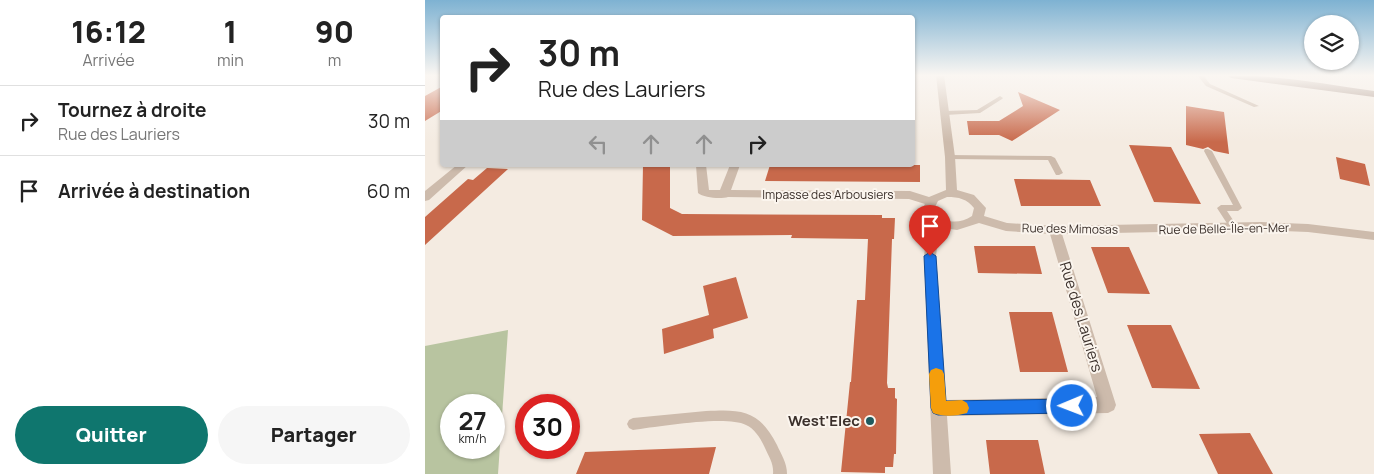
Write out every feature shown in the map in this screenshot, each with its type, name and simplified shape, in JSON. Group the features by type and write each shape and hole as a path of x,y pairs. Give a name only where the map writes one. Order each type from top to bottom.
{"street":[{"path":"943,97 952,193"},
{"path":"425,197 431,188 460,167"},
{"name":"Impasse des Arbousiers","path":"701,167 704,193 723,195 910,196 931,202"},
{"path":"723,195 734,167"},
{"path":"952,193 967,196 977,203 980,213 978,218 966,225 957,226 940,222 930,213 929,207 931,202 939,196 952,193"},
{"name":"Rue des Mimosas","path":"978,218 1006,227 1055,230 1134,230"},
{"path":"940,222 932,240 930,256 942,474"},
{"name":"Rue de Belle-Île-en-Mer","path":"1134,230 1233,226 1308,228 1374,236"},
{"name":"Rue des Lauriers","path":"938,408 1108,405 1055,230"}],"lane":[{"path":"1236,97 1256,106"},
{"path":"945,113 978,112 1000,98"},
{"path":"1208,151 1238,208 1221,208 1233,226"},
{"path":"950,157 1051,158 1059,173"},
{"path":"633,424 733,416 747,418 762,430 780,467 780,474"}],"green space":[{"path":"508,330 504,394 440,394 440,459 499,459 498,474 425,474 425,346"}],"building":[{"path":"425,97 440,97 440,112 425,121"},
{"path":"1020,97 1030,97 1060,110 1012,141 999,135 969,135 967,121 999,121 1023,106"},
{"path":"1186,106 1224,112 1229,154 1214,151 1208,147 1203,149 1186,145"},
{"path":"1129,145 1171,147 1201,204 1154,202"},
{"path":"1336,157 1365,164 1370,186 1340,179"},
{"path":"915,165 920,165 920,182 765,181 769,167 915,167"},
{"path":"643,167 670,167 670,208 682,214 882,215 882,218 895,218 894,239 892,239 887,383 888,388 895,388 895,398 897,399 896,454 894,454 893,467 885,467 885,473 841,472 851,382 857,300 865,300 868,239 791,238 792,235 673,236 642,220"},
{"path":"487,168 508,169 425,245 425,217 468,179 473,180"},
{"path":"1014,179 1090,180 1101,206 1021,206"},
{"path":"974,246 1035,246 1042,274 978,273"},
{"path":"1091,247 1129,247 1150,294 1108,293"},
{"path":"736,277 748,318 713,329 714,338 664,354 662,329 709,315 703,286"},
{"path":"1009,312 1052,312 1068,372 1020,372"},
{"path":"1127,325 1171,325 1200,389 1152,388"},
{"path":"1250,433 1273,474 1218,474 1199,434"},
{"path":"986,440 1038,440 1045,474 990,474"},
{"path":"716,447 709,474 576,474 585,452"}],"slow traffic":[{"path":"936,374 938,408 962,408"}],"place":[{"name":"West'Elec","path":"870,421"}],"route":[{"path":"930,256 938,408 1072,406"}]}
